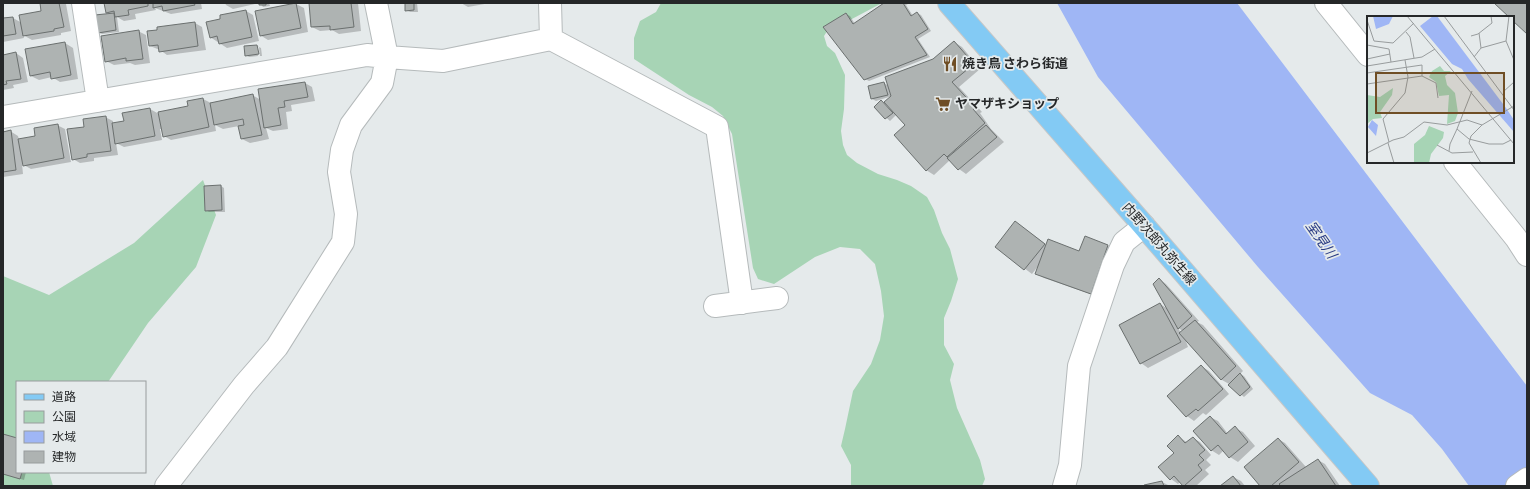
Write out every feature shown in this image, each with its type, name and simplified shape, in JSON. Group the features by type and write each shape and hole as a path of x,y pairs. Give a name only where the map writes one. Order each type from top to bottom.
{"main road":[{"name":"内野次郎丸弥生線","path":"949,3 1368,486"}],"street":[{"path":"83,3 98,101"},
{"path":"166,486 244,385 276,347 342,242 346,214 339,172 342,150 351,125 382,83 387,58 376,3"},
{"path":"550,3 551,39"},
{"path":"1326,3 1367,54"},
{"path":"3,117 367,55 387,58 443,61 551,39 717,126 742,303"},
{"path":"1455,163 1523,239"},
{"path":"1064,486 1070,465 1079,366 1113,265 1124,242 1144,226"},
{"path":"715,306 777,298"},
{"path":"1517,486 1527,479"}],"green space":[{"path":"661,3 882,3 850,20 831,25 824,36 827,46 835,53 845,75 844,109 841,131 843,145 847,155 857,163 878,174 911,186 927,197 950,249 958,279 944,318 944,345 954,364 950,380 957,408 980,460 985,479 982,486 851,486 851,465 841,446 853,391 871,364 880,340 884,316 881,291 875,264 860,249 840,247 815,257 774,284 758,279 753,268 732,134 723,116 712,107 689,95 634,59 634,38 640,21 656,12"},
{"path":"203,180 216,215 196,267 148,323 109,381 16,381 16,473 49,473 53,486 3,486 3,276 49,295 134,243"}],"water":[{"name":"室見川","path":"1057,3 1237,3 1527,386 1527,486 1469,486 1442,449 1412,415 1370,393 1258,267 1098,77"}],"building":[{"path":"40,3 59,3 64,27 54,29 54,31 23,36 19,15 41,11"},
{"path":"104,3 148,3 148,6 128,10 129,15 115,17 114,11 106,13"},
{"path":"153,3 194,3 195,5 163,11 162,6 153,8"},
{"path":"259,3 266,3 266,5 259,5"},
{"path":"296,3 301,28 260,36 255,11"},
{"path":"309,3 351,3 354,27 330,30 330,26 311,27"},
{"path":"405,3 414,3 414,10 405,11"},
{"path":"884,3 903,3 911,16 917,12 928,29 915,37 927,55 864,80 823,27 846,13 853,24"},
{"path":"1494,3 1527,3 1527,34 1514,22 1514,16 1508,16"},
{"path":"246,10 252,37 219,44 217,36 210,38 206,22 220,19 220,15"},
{"path":"114,13 116,30 98,33 95,15"},
{"path":"13,17 16,34 3,36 3,18"},
{"path":"195,22 198,46 159,52 158,45 149,46 147,31 157,30 157,27"},
{"path":"139,30 143,59 126,61 126,58 105,62 101,36"},
{"path":"954,41 974,64 952,82 976,108 973,109 985,123 947,157 944,154 926,171 894,135 905,125 884,102 891,96 885,77 933,59"},
{"path":"65,42 71,75 51,79 50,72 30,76 25,49"},
{"path":"257,45 259,54 245,56 244,46"},
{"path":"16,52 21,79 6,81 7,84 3,85 3,55"},
{"path":"305,82 308,97 284,101 285,107 278,108 281,125 264,128 258,89"},
{"path":"884,82 888,95 871,99 868,86"},
{"path":"253,94 262,135 241,139 238,126 244,125 243,119 214,125 210,103"},
{"path":"203,98 209,127 163,137 158,112 188,106 187,101"},
{"path":"881,100 893,113 885,119 874,107"},
{"path":"150,108 155,136 115,144 112,123 124,121 122,113"},
{"path":"106,116 111,151 87,154 87,157 72,160 67,129 84,127 83,119"},
{"path":"58,124 64,158 23,166 18,139 35,136 34,128"},
{"path":"986,125 997,137 958,170 947,158"},
{"path":"11,130 16,170 3,172 3,132"},
{"path":"221,185 222,210 205,211 204,186"},
{"path":"1015,221 1045,244 1024,270 995,247"},
{"path":"1085,236 1108,245 1091,294 1035,274 1048,239 1079,251"},
{"path":"1159,278 1192,316 1178,329 1153,284"},
{"path":"1160,303 1181,342 1140,364 1119,325"},
{"path":"1195,320 1236,366 1221,380 1179,333"},
{"path":"1201,365 1223,389 1198,411 1196,409 1186,417 1167,396"},
{"path":"1240,373 1250,387 1240,396 1228,385"},
{"path":"1210,416 1226,434 1235,426 1248,442 1229,458 1218,445 1211,451 1193,431"},
{"path":"3,434 16,438 16,473 22,473 20,479 3,474"},
{"path":"1178,435 1185,443 1193,437 1205,450 1199,455 1204,460 1198,465 1202,470 1184,486 1174,476 1170,480 1158,467 1174,453 1167,446"},
{"path":"1278,438 1299,462 1271,486 1260,486 1244,467"},
{"path":"1318,459 1336,486 1281,486 1279,484"},
{"path":"1233,476 1241,486 1220,486"},
{"path":"1162,481 1164,486 1144,485"}],"place":[{"name":"焼き鳥 さわら街道","path":"950,64"},
{"name":"ヤマザキショップ","path":"943,104"}]}
